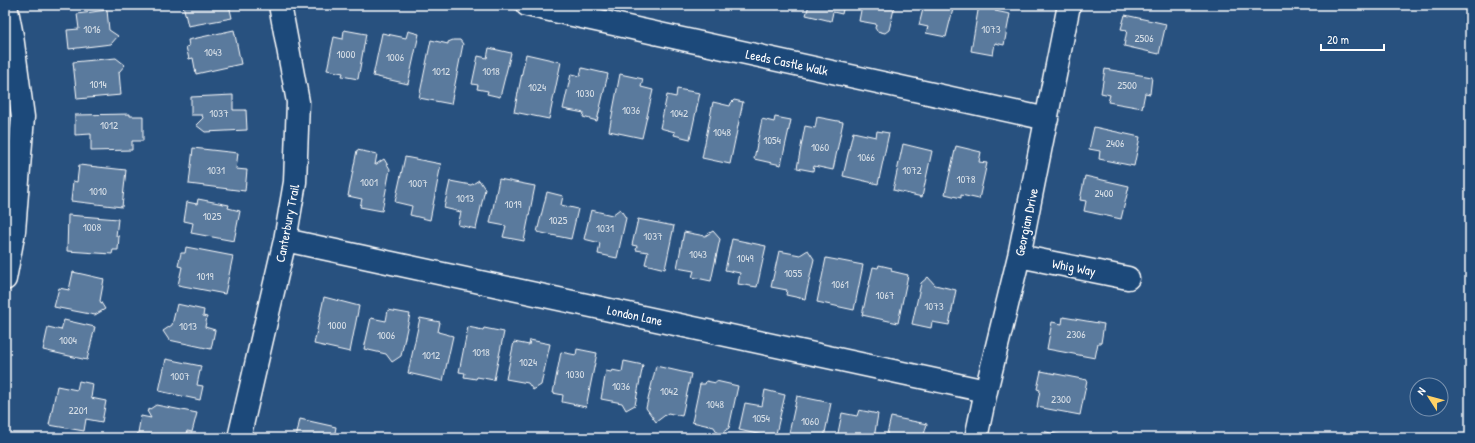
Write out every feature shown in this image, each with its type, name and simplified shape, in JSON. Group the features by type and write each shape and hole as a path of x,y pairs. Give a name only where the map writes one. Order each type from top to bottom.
{"street":[{"path":"5,279 14,231 23,117 12,36 6,5"},
{"name":"Canterbury Trail","path":"239,438 285,240 295,182 298,102 280,5"},
{"name":"Leeds Castle Walk","path":"527,5 1047,119"},
{"name":"Georgian Drive","path":"976,438 1019,256 1069,5"},
{"name":"London Lane","path":"285,240 986,391"},
{"name":"Whig Way","path":"1019,256 1128,278"}],"building":[{"path":"183,5 229,5 232,18 188,26"},
{"path":"760,5 778,5 777,9"},
{"path":"809,5 844,5 842,14 833,12 831,21 806,15"},
{"path":"862,5 895,5 889,30 885,33 877,31 875,28 876,24 859,21"},
{"path":"924,5 954,5 946,37 926,33 928,27 919,25"},
{"path":"979,5 996,7 995,11 1010,14 1004,45 995,43 993,55 971,51"},
{"path":"107,10 109,30 118,36 111,44 69,49 67,30 79,29 77,14"},
{"path":"1125,15 1166,24 1159,54 1124,46 1127,30 1121,29"},
{"path":"234,30 241,64 196,74 193,58 189,59 186,47 189,46 188,40"},
{"path":"344,30 366,34 358,79 342,76 343,73 327,70 334,37 343,39"},
{"path":"408,31 419,34 408,84 373,76 382,33 406,38"},
{"path":"431,40 448,44 448,42 453,40 460,40 463,44 451,104 419,98"},
{"path":"489,48 511,53 500,97 487,94 488,91 477,89 478,85 472,84 478,56 487,58"},
{"path":"526,54 561,62 549,119 514,112"},
{"path":"116,58 125,65 119,72 121,95 77,99 73,62"},
{"path":"582,68 608,74 597,121 583,117 584,113 563,109 571,74 580,76"},
{"path":"1105,69 1152,77 1150,94 1145,93 1142,108 1108,102 1110,95 1101,93"},
{"path":"620,74 643,79 641,87 653,90 642,138 609,131"},
{"path":"677,89 700,93 690,139 674,135 675,132 660,128 667,95 676,97"},
{"path":"233,95 233,110 246,110 247,130 205,132 196,125 203,118 202,115 191,115 191,97"},
{"path":"734,100 743,102 730,164 702,158 713,102 730,106"},
{"path":"130,114 130,116 143,116 143,141 132,141 132,150 91,151 91,134 75,135 75,115"},
{"path":"775,117 791,120 781,165 754,159 762,119 774,122"},
{"path":"817,117 843,122 833,170 814,166 813,171 797,168 805,126 815,128"},
{"path":"1094,127 1140,137 1134,166 1099,159 1100,151 1089,149"},
{"path":"877,131 889,133 878,184 843,176 853,132 876,137"},
{"path":"903,144 932,151 922,197 893,190"},
{"path":"956,146 981,152 979,162 987,163 979,199 961,195 961,198 945,194"},
{"path":"193,148 238,153 236,169 247,170 245,191 189,184"},
{"path":"357,150 377,154 375,165 384,159 390,169 382,211 360,207 362,199 348,196"},
{"path":"405,157 441,164 430,220 410,215 412,206 395,202"},
{"path":"79,165 126,170 122,207 71,201 73,181 77,182"},
{"path":"1085,176 1129,186 1121,219 1084,211 1086,201 1080,200"},
{"path":"499,179 535,186 524,241 503,237 506,226 490,223"},
{"path":"479,180 485,189 476,229 458,225 461,212 444,208 450,181 471,185"},
{"path":"547,192 563,196 561,205 578,209 571,239 537,232"},
{"path":"198,199 229,205 228,208 240,211 234,241 191,233 193,223 184,221 187,202 197,204"},
{"path":"620,209 626,218 617,258 598,254 600,243 584,239 591,210 612,215"},
{"path":"68,215 118,219 116,236 119,236 118,250 113,250 112,254 67,251"},
{"path":"638,219 674,226 665,269 645,264 648,252 636,250 637,246 632,245"},
{"path":"713,231 720,239 711,281 692,277 694,271 677,268 684,232 705,236"},
{"path":"732,239 766,246 757,287 738,284 740,273 725,270"},
{"path":"186,247 233,256 225,294 178,285 182,267 178,266 181,253 185,253"},
{"path":"808,250 814,259 805,299 786,295 787,290 771,287 779,251 800,255"},
{"path":"826,258 863,265 854,310 817,302"},
{"path":"879,265 892,268 891,271 908,275 898,323 862,315 873,267 878,268"},
{"path":"73,272 104,279 100,301 105,309 95,315 54,307 59,288 69,290"},
{"path":"928,277 935,285 956,290 949,325 932,322 931,328 912,324 921,283"},
{"path":"324,297 359,306 350,352 314,344"},
{"path":"177,304 204,310 203,316 207,317 205,327 215,330 211,349 169,340 163,331 172,325"},
{"path":"388,310 410,314 401,356 392,362 386,354 364,349 371,318 386,321"},
{"path":"1063,317 1104,324 1101,343 1098,343 1095,358 1047,349 1052,322 1062,324"},
{"path":"420,318 440,322 438,332 453,336 443,381 408,373"},
{"path":"64,320 95,327 87,360 43,350 48,327 61,330"},
{"path":"468,327 483,330 484,328 504,332 494,380 477,377 476,379 464,377 465,373 459,372"},
{"path":"530,340 550,344 541,385 533,390 528,383 506,379 514,342 529,345"},
{"path":"577,349 597,353 586,407 562,402 563,395 553,393 561,352 576,355"},
{"path":"166,359 201,366 197,385 203,386 200,400 159,391"},
{"path":"624,361 643,365 635,405 626,410 622,403 601,399 606,371 611,372 612,370 622,372"},
{"path":"656,366 691,374 682,416 668,413 656,422 646,408"},
{"path":"1041,371 1087,380 1080,415 1037,407 1040,390 1037,389"},
{"path":"79,381 93,384 91,398 106,401 102,422 86,419 84,431 49,425 57,386 77,390"},
{"path":"706,381 716,383 716,381 738,386 729,428 719,435 714,427 692,422 700,384 705,384"},
{"path":"765,390 785,395 775,438 739,430 745,403 762,406"},
{"path":"797,396 831,403 824,438 788,438"},
{"path":"156,405 197,413 192,432 187,431 186,438 137,438 141,416 151,418 147,411"},
{"path":"859,410 878,414 874,438 837,438 842,413 857,416"},
{"path":"891,417 927,424 923,438 886,438"},
{"path":"300,419 336,427 334,438 296,438"},
{"path":"1042,431 1072,438 1041,438"}]}
